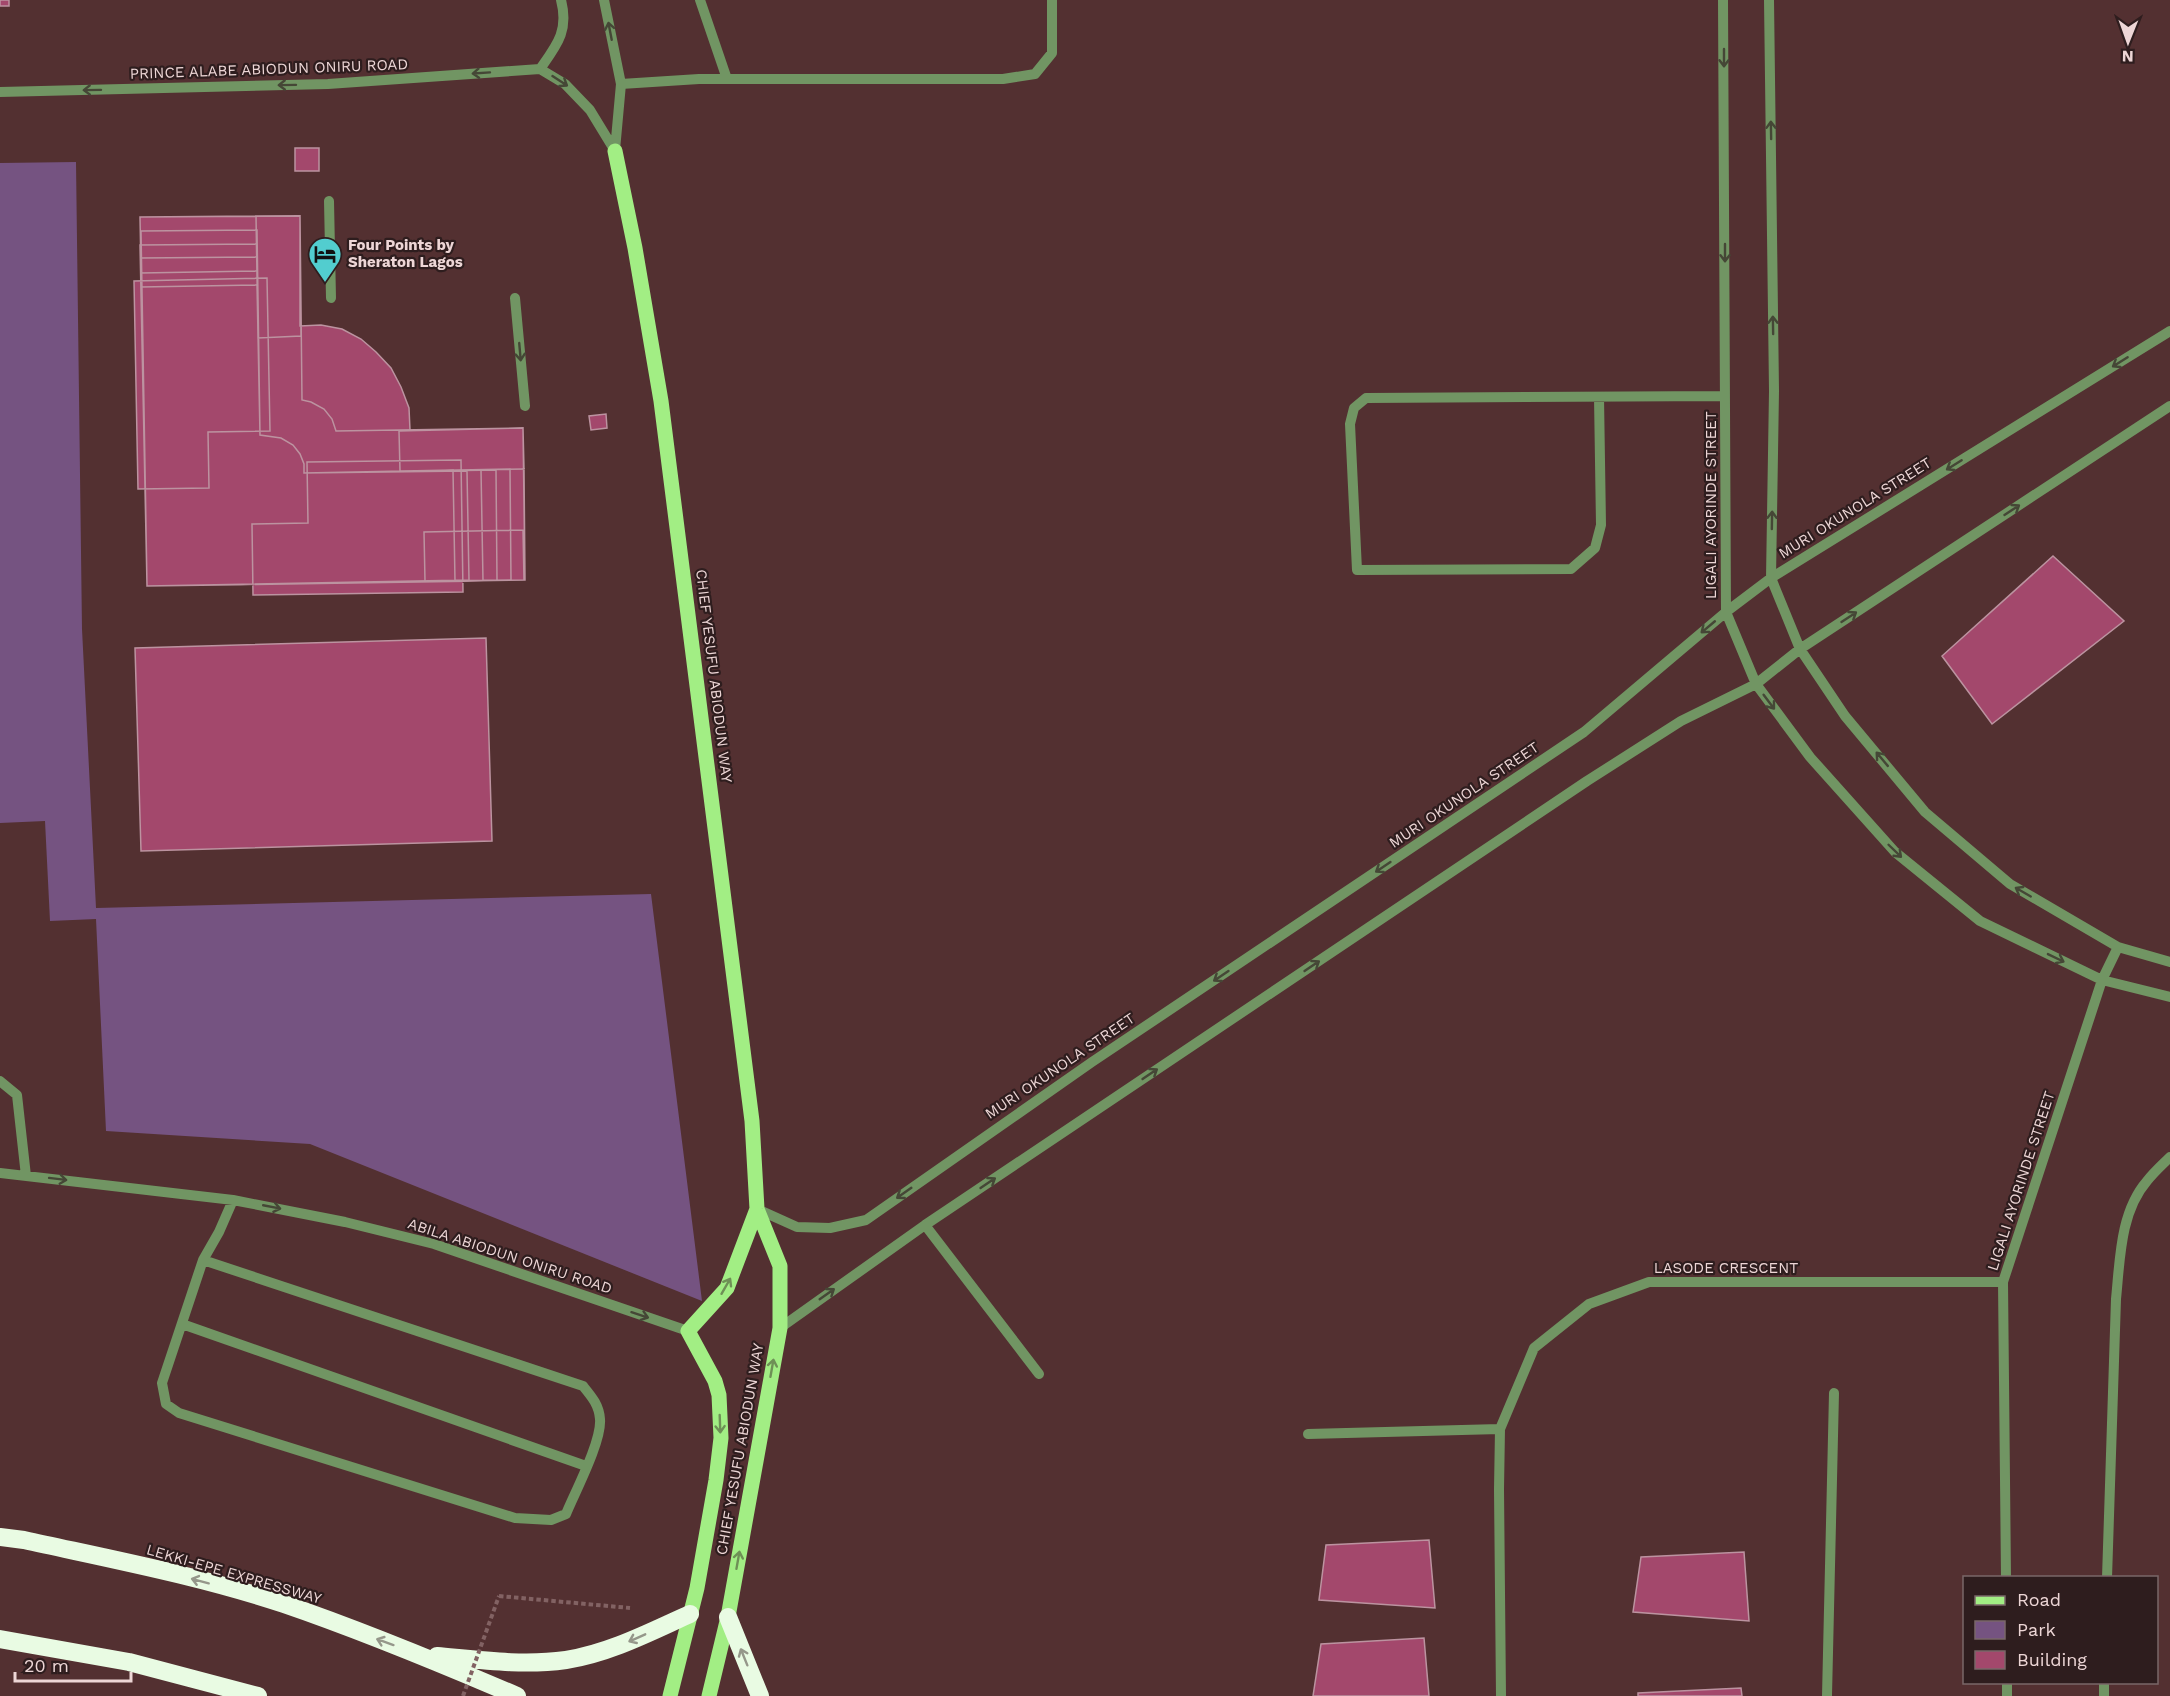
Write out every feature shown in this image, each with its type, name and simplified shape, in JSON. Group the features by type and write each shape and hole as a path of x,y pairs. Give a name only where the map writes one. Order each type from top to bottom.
{"highway":[{"name":"LEKKI-EPE EXPRESSWAY","path":"0,1537 24,1540 166,1572 273,1601 417,1653 517,1696"},
{"path":"417,1653 503,1663 566,1660 618,1646 690,1614"},
{"path":"728,1617 760,1696"},
{"path":"0,1639 129,1662 258,1696"}],"main road":[{"name":"CHIEF YESUFU ABIODUN WAY","path":"615,151 635,248 661,401 752,1121 757,1209 780,1266 780,1328 728,1617 710,1696"},
{"name":"CHIEF YESUFU ABIODUN WAY","path":"670,1696 697,1588 721,1437 719,1395 715,1381 688,1330 727,1288 757,1209"}],"street":[{"path":"561,0 565,15 558,43 540,69 565,84 590,110 615,151"},
{"path":"604,0 621,84 615,151"},
{"path":"700,0 728,79"},
{"path":"621,84 728,79 1003,79 1035,74 1052,53 1052,0"},
{"name":"LIGALI AYORINDE STREET","path":"1724,0 1726,612 1756,684 1810,757 1895,852 1980,921 2102,980 2170,997"},
{"path":"1769,0 1774,391 1771,578 1800,649 1845,716 1925,812 2010,884 2118,947 2170,962"},
{"name":"PRINCE ALABE ABIODUN ONIRU ROAD","path":"0,92 328,84 540,69"},
{"path":"329,201 331,298"},
{"path":"515,298 525,406"},
{"name":"MURI OKUNOLA STREET","path":"757,1209 797,1227 830,1228 866,1220 1092,1062 1584,732 1726,612 1771,578 2170,331"},
{"path":"1599,397 1601,525 1595,548 1571,569 1357,570 1350,424 1354,408 1366,398 1725,396"},
{"path":"780,1328 925,1225 1625,757 1681,721 1756,684 1800,649 2170,406"},
{"name":"LIGALI AYORINDE STREET","path":"2006,1576 2003,1282 2102,980 2118,947"},
{"path":"0,1081 17,1095 26,1176"},
{"path":"2108,1576 2116,1299 2120,1257 2129,1212 2145,1182 2170,1157"},
{"name":"ABILA ABIODUN ONIRU ROAD","path":"0,1173 233,1200 345,1222 434,1244 688,1330"},
{"path":"203,1260 584,1386 597,1402 601,1421 596,1442 566,1514 550,1520 516,1518 179,1413 166,1404 162,1383 203,1260 233,1200"},
{"path":"925,1225 1039,1374"},
{"name":"LASODE CRESCENT","path":"1501,1696 1498,1489 1500,1430 1533,1348 1589,1304 1649,1282 2003,1282"},
{"path":"182,1324 586,1466"},
{"path":"1827,1696 1834,1393"},
{"path":"1308,1434 1500,1430"}],"path":[{"path":"463,1696 500,1596 632,1608"}],"green space":[{"path":"76,162 82,629 96,908 651,894 702,1301 310,1144 106,1131 96,919 50,921 45,821 0,823 0,163"}],"building":[{"path":"0,0 9,0 9,6 0,6"},
{"path":"295,148 319,148 319,171 295,171"},
{"path":"256,216 260,435 281,438 293,445 304,464 304,473 524,469 525,580 147,586 140,217"},
{"path":"256,216 300,216 301,336 258,338"},
{"path":"300,216 302,400 324,409 332,419 336,431 523,428 525,580 523,530 424,532 425,581 147,586 140,217"},
{"path":"300,216 300,326 321,325 342,329 361,339 376,352 391,368 401,387 409,408 410,430 523,428 525,580 147,586 140,217"},
{"path":"257,230 260,435 281,438 293,445 304,464 304,473 510,469 511,580 147,586 141,231"},
{"path":"257,244 260,435 281,438 293,445 304,464 304,473 496,470 497,580 147,586 140,245"},
{"path":"257,257 260,435 281,438 293,445 304,464 304,473 481,470 483,581 147,586 141,258"},
{"path":"257,271 260,435 281,438 293,445 304,464 304,473 467,471 469,580 147,586 141,273"},
{"path":"267,278 270,431 208,432 209,488 138,489 134,281"},
{"path":"257,285 260,435 281,438 293,445 304,464 304,473 453,470 455,581 147,586 141,287"},
{"path":"606,414 607,428 591,430 589,416"},
{"path":"523,428 524,469 400,471 399,431"},
{"path":"461,460 463,592 253,595 252,524 308,523 307,462"},
{"path":"2053,556 2124,621 1992,724 1942,656"},
{"path":"486,638 492,841 141,851 135,648"},
{"path":"1429,1540 1435,1608 1319,1600 1326,1545"},
{"path":"1744,1552 1749,1621 1633,1612 1641,1557"},
{"path":"1424,1638 1429,1696 1313,1696 1321,1644"},
{"path":"1741,1688 1742,1696 1638,1696 1638,1693"}],"place":[{"name":"Four Points by Sheraton Lagos","path":"325,283"}]}
